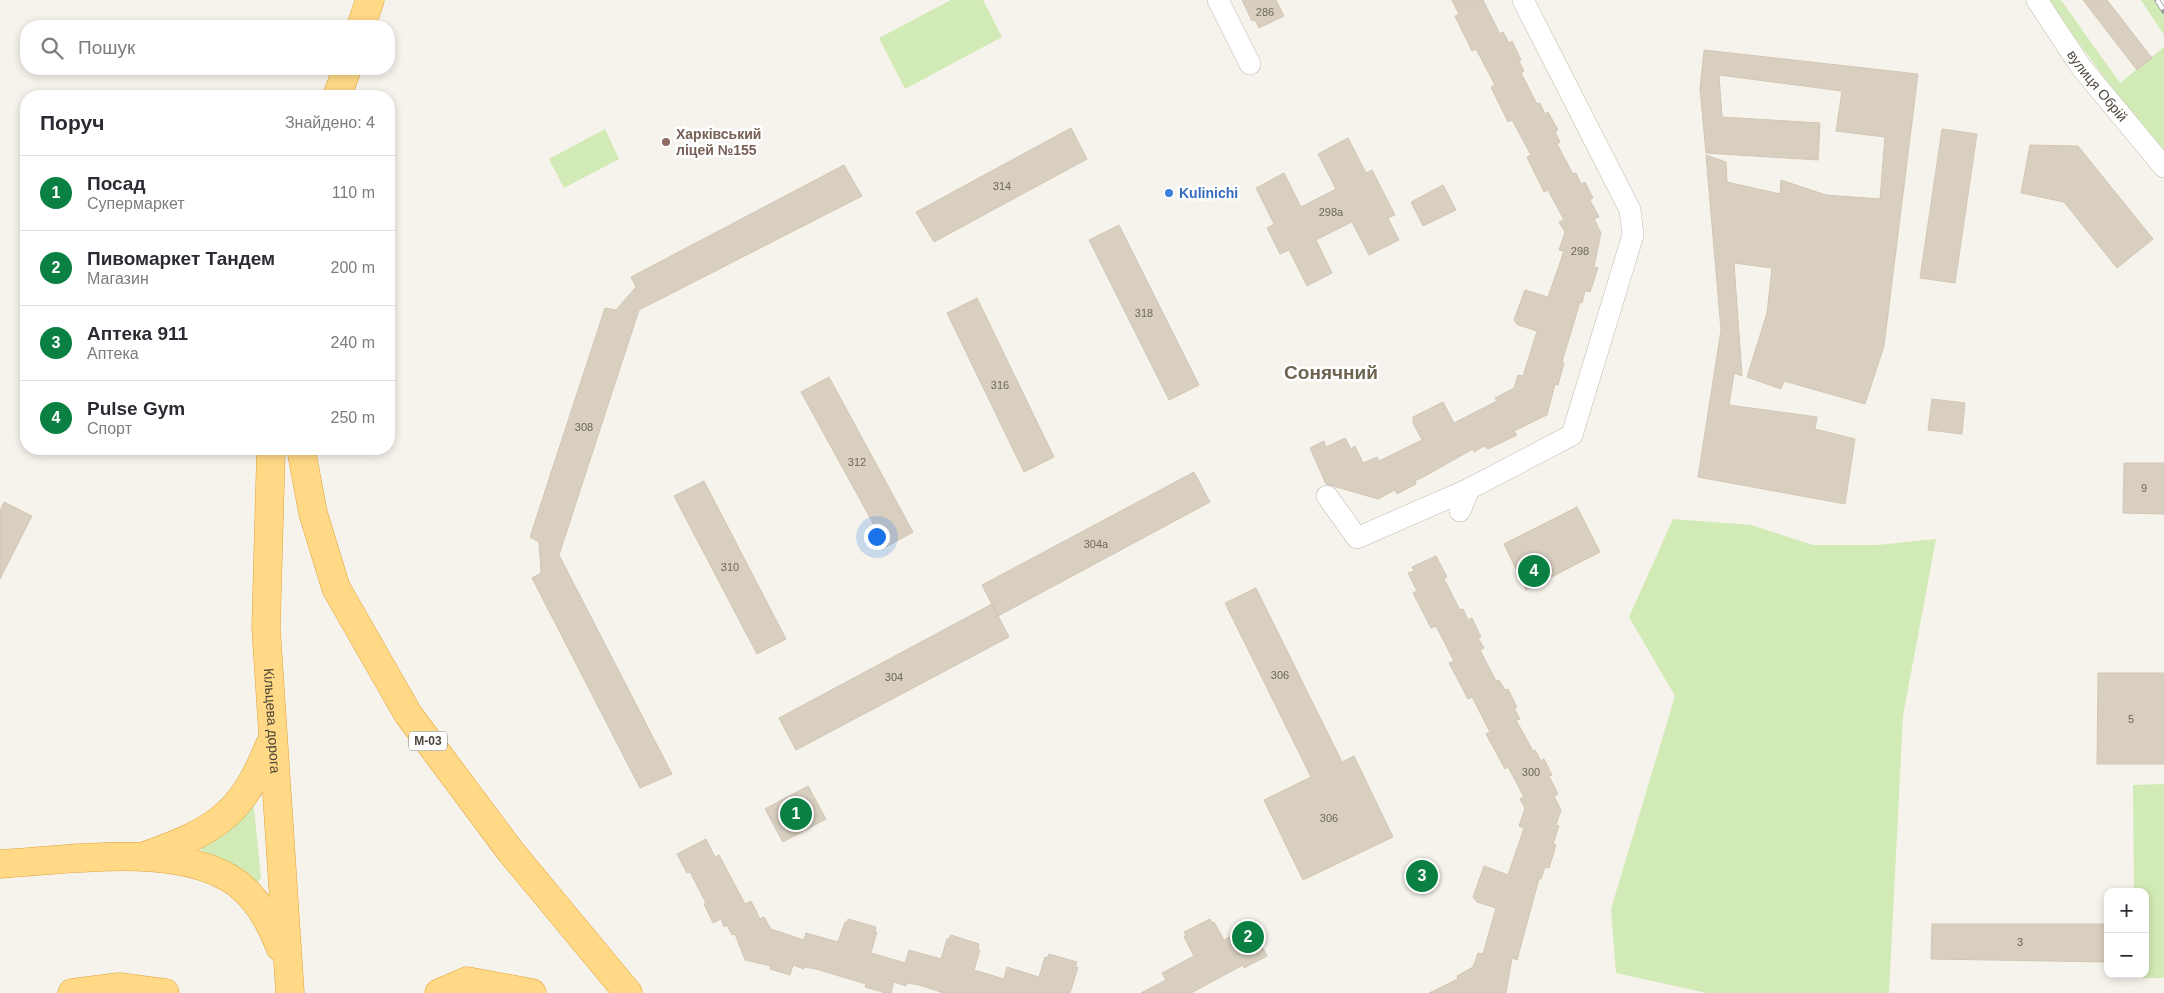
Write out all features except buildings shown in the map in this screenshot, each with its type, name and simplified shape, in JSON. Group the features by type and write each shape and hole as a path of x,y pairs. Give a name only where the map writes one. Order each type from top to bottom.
{"highway":[{"path":"363,20 370,0"},
{"path":"339,90 345,75"},
{"name":"Кільцева дорога","path":"271,455 266,604 272,739 289,980"},
{"name":"М-03","path":"302,455 313,513 336,588 408,714 511,852 628,993"},
{"path":"146,856 197,836 219,822 248,791 257,776 272,739"},
{"path":"0,864 146,856 200,865 231,879 262,910 275,933 289,980"},
{"path":"439,993 467,982 532,993"},
{"path":"72,993 119,987 164,993"}],"street":[{"path":"1218,0 1250,64"},
{"path":"1327,496 1357,538 1470,488 1572,435 1633,235 1630,210 1522,0"},
{"name":"вулиця Обрій","path":"2037,0 2081,67 2164,167"},
{"path":"1460,511 1470,488"}],"green space":[{"path":"951,0 983,0 1002,37 905,89 879,38"},
{"path":"2047,0 2061,0 2120,83 2164,47 2164,158"},
{"path":"2141,0 2156,0 2164,13 2164,35"},
{"path":"605,129 619,159 564,188 549,159"},
{"path":"1673,519 1751,525 1813,545 1878,545 1936,539 1903,716 1889,993 1707,993 1616,973 1611,909 1675,696 1629,617"},
{"path":"2164,784 2164,978 2149,978 2149,888 2134,888 2133,785"},
{"path":"248,803 254,808 261,877 256,886 233,868 200,849 222,830"}],"railway":[{"path":"2157,0 2164,11"}],"place":[{"name":"Харківський ліцей №155","path":"666,142"},
{"name":"Kulinichi","path":"1169,193"},
{"name":"Pulse Gym","path":"1534,571"},
{"name":"Посад","path":"796,814"},
{"name":"Аптека 911","path":"1422,876"},
{"name":"Пивомаркет Тандем","path":"1248,937"}],"district":[{"name":"Сонячний","path":"1331,372"}]}
